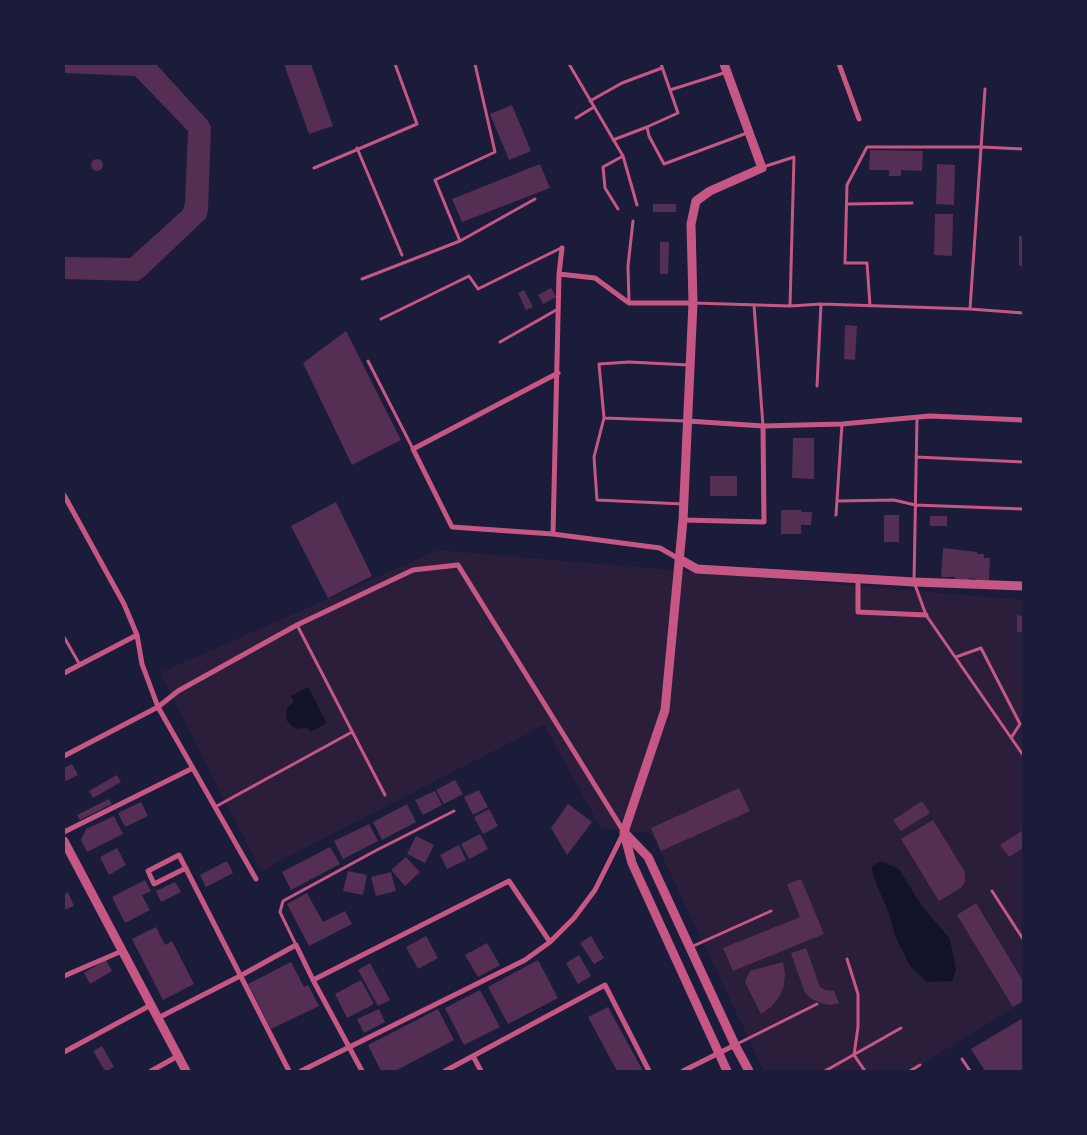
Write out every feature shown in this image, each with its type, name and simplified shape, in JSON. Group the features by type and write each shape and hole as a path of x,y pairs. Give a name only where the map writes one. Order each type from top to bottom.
{"street":[{"path":"839,64 859,118"},
{"path":"301,1071 525,960 550,942 574,918 595,890 624,832 665,710 683,520 693,304 691,224 696,201 710,191 762,168 725,68"},
{"path":"553,534 559,274 562,248"},
{"path":"559,274 595,278 629,303 693,304"},
{"path":"558,373 413,448 452,527 553,534 660,548 697,569 914,582 1023,586"},
{"path":"688,421 763,426 842,424 930,416 1023,420"},
{"path":"683,520 764,522 763,426"},
{"path":"64,495 124,604 137,635 142,664 158,707 256,879"},
{"path":"64,756 158,707 178,691 297,625 413,570 458,565 624,832 648,856 735,1045 749,1071"},
{"path":"858,578 858,612 926,615"},
{"path":"64,673 137,635"},
{"path":"64,832 193,768"},
{"path":"624,832 632,863 727,1071"},
{"path":"64,841 186,1071"},
{"path":"186,868 154,884 148,871 179,855 186,868 240,976 289,1071"},
{"path":"313,980 509,881 550,942"},
{"path":"158,1018 296,945 362,1071"},
{"path":"64,976 122,951"},
{"path":"445,1071 605,985 649,1071"},
{"path":"64,1052 151,1005"},
{"path":"683,1071 735,1045"},
{"path":"151,1071 178,1056"},
{"path":"473,1056 481,1071"}],"lane":[{"path":"314,168 417,124 395,64"},
{"path":"460,241 435,180 495,152 475,64"},
{"path":"568,64 622,156 637,205"},
{"path":"590,102 622,83 661,66 678,113 613,140"},
{"path":"670,90 725,68"},
{"path":"970,309 985,89"},
{"path":"576,118 594,107"},
{"path":"646,127 664,164 749,132"},
{"path":"870,306 867,263 845,263 847,185 867,147 1023,149"},
{"path":"357,148 402,255"},
{"path":"618,209 606,188 603,166 622,156"},
{"path":"762,168 794,157 790,306"},
{"path":"362,279 460,241 535,199"},
{"path":"847,204 912,202"},
{"path":"629,303 628,266 633,221"},
{"path":"381,319 469,276 478,289 562,248"},
{"path":"693,304 790,306 821,304 970,309 1023,313"},
{"path":"817,386 821,304"},
{"path":"754,305 763,426"},
{"path":"500,342 559,309"},
{"path":"368,361 413,448"},
{"path":"683,504 597,500 594,457 604,418 600,364 628,362 690,365"},
{"path":"604,418 688,421"},
{"path":"917,418 914,582 926,615 1023,755"},
{"path":"836,514 842,424"},
{"path":"916,457 1023,462"},
{"path":"838,501 894,500 915,504 1023,509"},
{"path":"297,625 386,795"},
{"path":"64,637 80,665"},
{"path":"956,657 981,648 1020,724 1010,738"},
{"path":"215,807 352,732"},
{"path":"296,945 280,912 284,901 375,851 454,811"},
{"path":"992,891 1023,939"},
{"path":"691,948 771,911"},
{"path":"847,959 858,994 858,1027 854,1055 865,1071"},
{"path":"735,1045 817,1004"},
{"path":"825,1071 901,1028"},
{"path":"962,1059 970,1071"},
{"path":"910,1071 920,1065"}],"shaded area":[{"path":"438,550 1023,600 1023,1002 911,1071 764,1071 651,833 601,828 544,725 261,871 160,673"},
{"path":"308,687 327,723 310,732 307,727 298,729 293,727 286,717 287,708 294,702 291,696"},
{"path":"881,861 899,869 921,905 950,939 956,970 952,981 926,982 910,966 895,936 890,916 873,876 872,866"}],"building":[{"path":"64,64 156,64 208,121 211,127 208,210 206,218 138,281 64,279 64,257 130,258 183,210 185,203 188,131 135,76 64,73"},
{"path":"284,64 311,64 333,126 309,134"},
{"path":"512,105 531,151 509,160 490,114"},
{"path":"870,150 923,151 922,171 901,170 901,176 889,176 889,170 869,170"},
{"path":"97,159 103,165 97,171 91,165"},
{"path":"540,164 550,188 462,222 452,199"},
{"path":"937,164 955,165 954,205 936,204"},
{"path":"653,204 676,204 676,212 653,212"},
{"path":"935,214 953,214 952,256 934,255"},
{"path":"1019,236 1023,236 1023,266 1019,266"},
{"path":"660,242 669,242 668,274 660,274"},
{"path":"551,288 556,297 543,304 538,295"},
{"path":"524,290 533,307 526,310 518,293"},
{"path":"845,325 857,326 855,360 844,359"},
{"path":"346,331 401,440 352,465 303,363"},
{"path":"793,438 814,438 814,479 792,478"},
{"path":"710,476 737,476 737,496 710,496"},
{"path":"336,502 372,576 328,598 291,526"},
{"path":"781,510 812,512 811,525 801,525 801,534 781,534"},
{"path":"884,515 899,515 899,542 884,542"},
{"path":"930,516 947,516 947,526 930,526"},
{"path":"943,548 977,552 977,554 984,554 984,558 990,558 989,580 976,582 976,579 969,578 969,580 941,577"},
{"path":"1017,615 1023,616 1023,632 1017,632"},
{"path":"72,764 78,775 64,782 64,768"},
{"path":"117,775 121,782 93,798 89,791"},
{"path":"455,780 463,794 444,804 436,790"},
{"path":"739,788 750,811 661,851 651,828"},
{"path":"479,790 488,807 473,815 464,797"},
{"path":"435,791 442,805 423,815 415,800"},
{"path":"109,799 112,804 80,820 77,815"},
{"path":"922,801 930,813 901,831 893,820"},
{"path":"141,802 148,816 125,827 118,813"},
{"path":"407,804 416,822 382,840 373,822"},
{"path":"568,804 592,822 567,855 551,828"},
{"path":"489,809 498,826 483,834 474,817"},
{"path":"114,816 123,834 87,852 81,840 86,829"},
{"path":"933,820 965,872 965,882 961,888 939,901 901,839"},
{"path":"369,824 378,841 343,859 334,841"},
{"path":"1023,830 1023,848 1009,857 1000,845"},
{"path":"480,834 488,849 469,859 461,844"},
{"path":"416,836 434,845 425,863 407,854"},
{"path":"459,845 466,860 447,869 440,855"},
{"path":"330,847 340,864 291,890 282,872"},
{"path":"117,848 126,865 109,875 100,857"},
{"path":"406,857 420,872 405,886 391,870"},
{"path":"227,861 233,873 206,887 200,875"},
{"path":"348,871 367,875 363,895 343,891"},
{"path":"391,872 396,891 376,896 371,877"},
{"path":"801,879 824,934 733,971 723,948 800,917 787,884"},
{"path":"145,880 151,891 142,895 150,910 125,923 112,897"},
{"path":"175,882 181,892 161,902 156,891"},
{"path":"68,892 74,906 64,910 64,894"},
{"path":"307,893 323,922 345,911 352,924 309,946 287,904"},
{"path":"976,903 1023,981 1023,1001 1013,1007 957,915"},
{"path":"156,927 165,945 172,941 194,984 163,1000 132,939"},
{"path":"426,936 438,958 418,969 406,947"},
{"path":"591,936 604,958 594,964 580,943"},
{"path":"487,943 500,965 478,977 465,955"},
{"path":"806,948 820,987 825,990 834,991 839,1003 830,1005 821,1003 805,993 791,953"},
{"path":"579,955 591,976 578,984 566,963"},
{"path":"106,960 112,971 90,984 84,973"},
{"path":"538,960 558,998 508,1024 488,987"},
{"path":"291,962 304,987 308,985 319,1006 271,1029 248,984"},
{"path":"783,962 784,986 779,997 771,1007 761,1014 745,982 750,971"},
{"path":"370,963 390,1000 378,1006 358,970"},
{"path":"361,980 374,1004 347,1018 335,994"},
{"path":"480,990 500,1027 464,1045 445,1008"},
{"path":"608,1007 643,1071 617,1071 588,1017"},
{"path":"379,1009 385,1022 364,1033 357,1019"},
{"path":"438,1009 454,1040 395,1071 381,1071 368,1045"},
{"path":"1023,1018 1023,1071 985,1071 971,1049"},
{"path":"102,1046 114,1067 107,1071 105,1071 93,1051"}]}
